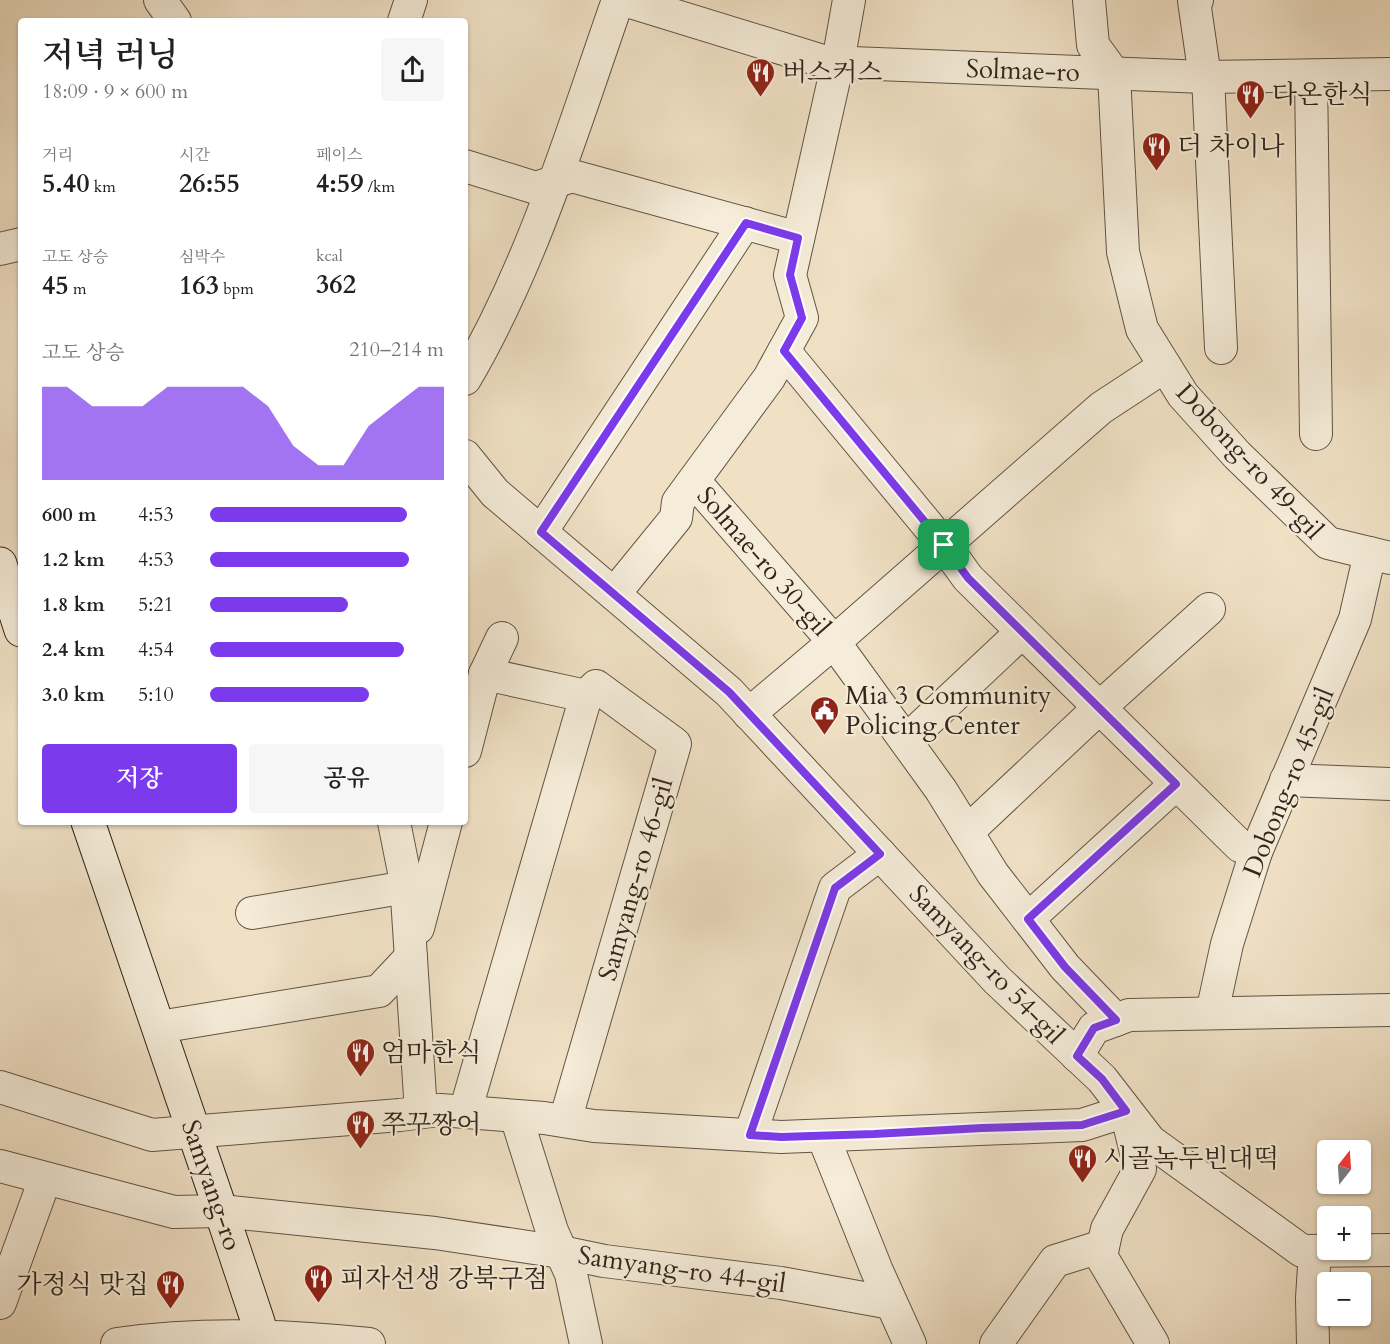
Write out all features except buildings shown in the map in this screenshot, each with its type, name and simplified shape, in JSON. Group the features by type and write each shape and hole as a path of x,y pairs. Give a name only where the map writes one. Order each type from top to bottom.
{"main road":[{"path":"0,566 18,621"},
{"name":"Samyang-ro","path":"89,825 194,1130 263,1340"}],"street":[{"path":"160,0 173,18"},
{"path":"405,18 411,0"},
{"path":"468,373 503,304 543,212 618,0"},
{"name":"Solmae-ro","path":"624,0 826,62 1207,77 1390,74"},
{"path":"838,62 849,0"},
{"path":"1089,0 1093,45 1114,74"},
{"path":"1197,0 1194,1 1207,77 1221,348"},
{"name":"Solmae-ro 30-gil","path":"614,594 675,518 678,502 769,378 802,318 790,275 838,62"},
{"name":"Dobong-ro 49-gil","path":"1114,74 1123,252 1142,328 1184,395 1237,455 1328,543 1380,556"},
{"path":"1311,76 1316,434"},
{"path":"468,167 537,188 572,176 798,238"},
{"path":"541,532 746,223"},
{"path":"0,249 18,245"},
{"path":"784,351 944,545 968,578 1240,846 1256,852"},
{"path":"749,714 1101,408 1165,366"},
{"name":"Samyang-ro 54-gil","path":"468,460 495,493 729,692 997,980 1102,1079 1150,1141 1302,1251 1390,1250"},
{"name":"Solmae-ro 30-gil","path":"694,481 834,642 941,790 993,874 1065,967 1116,1020"},
{"name":"Dobong-ro 45-gil","path":"1212,1013 1227,944 1256,852 1380,556"},
{"path":"967,832 1209,609"},
{"path":"906,741 1022,632"},
{"path":"468,739 485,674 502,638"},
{"name":"Samyang-ro 46-gil","path":"485,674 586,696 596,686 675,744 565,1121"},
{"path":"465,1112 586,696"},
{"path":"1286,780 1390,784"},
{"path":"1028,919 1176,784"},
{"path":"394,825 407,888 421,1112"},
{"path":"159,1027 379,991 411,955 445,825"},
{"path":"750,1135 835,888 880,854"},
{"path":"252,913 407,888"},
{"path":"1077,1056 1094,1028 1128,1015 1390,1010"},
{"path":"0,1087 152,1135 440,1110 565,1121 594,1126 781,1137 1082,1125 1126,1111 1140,1169 1107,1229 1101,1256 1152,1344"},
{"path":"516,1116 552,1231 571,1274 586,1344"},
{"path":"823,1136 910,1344"},
{"name":"Samyang-ro 44-gil","path":"0,1166 174,1212 221,1211 435,1233 561,1252 604,1261 781,1283 891,1303"},
{"path":"0,1304 45,1179"},
{"path":"996,1344 1055,1261 1103,1246"},
{"path":"1313,1344 1312,1298 1315,1251"},
{"path":"117,1344 214,1336 263,1340 326,1339 369,1344"}],"place":[{"name":"버스커스","path":"761,98"},
{"name":"다온한식","path":"1251,120"},
{"name":"더 차이나","path":"1156,172"},
{"name":"Mia 3 Community Policing Center","path":"824,736"},
{"name":"엄마한식","path":"360,1078"},
{"name":"쭈꾸짱어","path":"360,1150"},
{"name":"시골녹두빈대떡","path":"1082,1184"},
{"name":"피자선생 강북구점","path":"319,1304"},
{"name":"가정식 맛집","path":"170,1310"}],"route":[{"path":"746,223 798,238 790,275 802,318 784,351 944,545 968,578 1176,784 1028,919 1065,967 1116,1020 1094,1028 1077,1056 1102,1079 1126,1111 1082,1125 781,1137 750,1135 835,888 880,854 729,692 541,532 746,223"}]}
